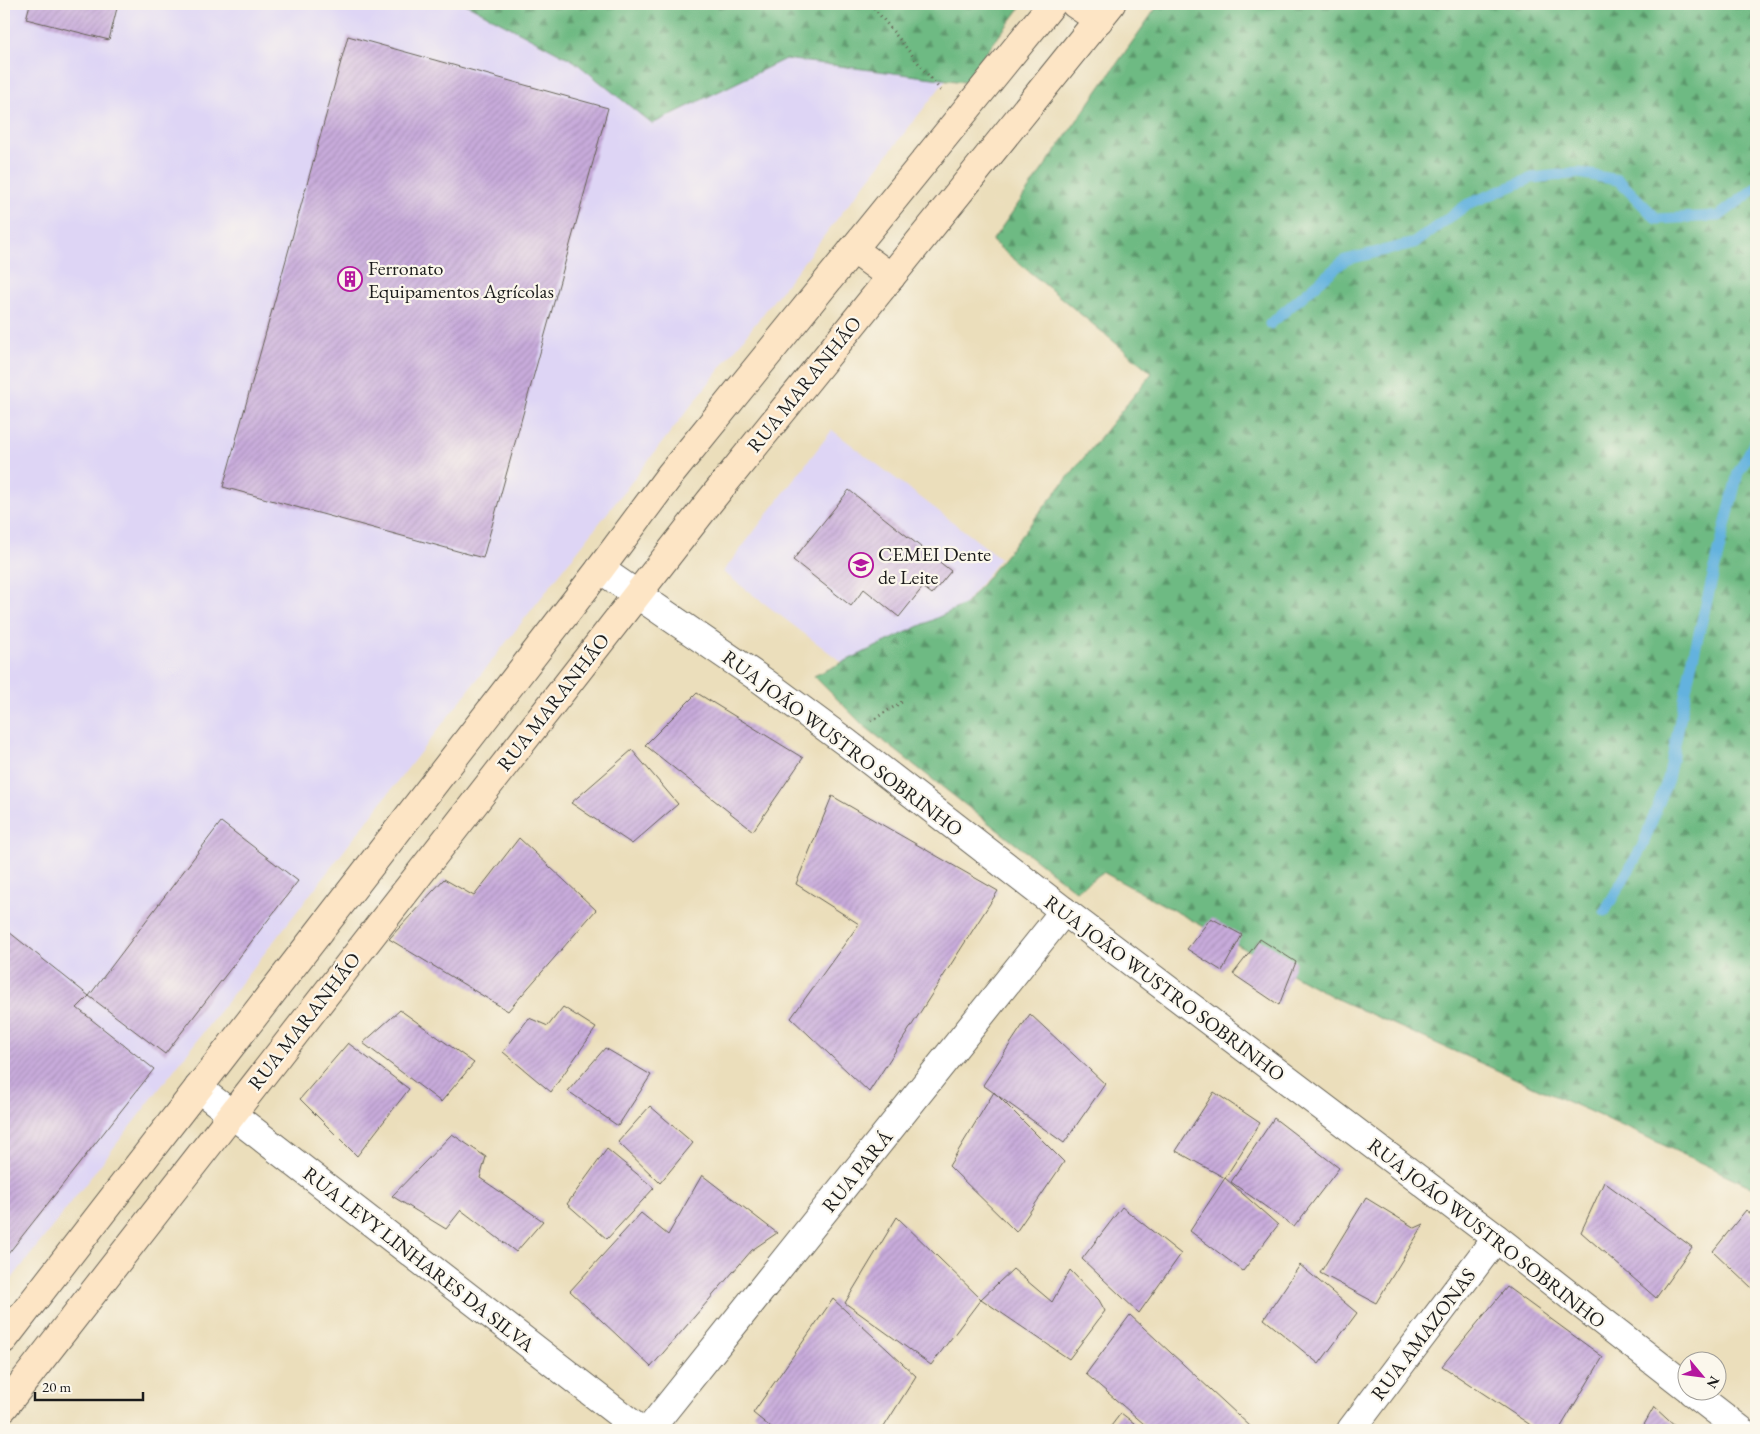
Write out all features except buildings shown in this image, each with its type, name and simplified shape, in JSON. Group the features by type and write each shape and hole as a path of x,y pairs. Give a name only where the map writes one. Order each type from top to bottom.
{"street":[{"path":"4,1339 454,758 670,475 1052,4"},
{"path":"1075,4 1105,12"},
{"name":"RUA MARANHÃO","path":"4,1407 710,501 1105,12"},
{"path":"853,249 891,277"},
{"name":"RUA JOÃO WUSTRO SOBRINHO","path":"600,568 771,687 855,749 1064,911 1496,1238 1678,1380"},
{"path":"454,758 488,784"},
{"name":"RUA PARÁ","path":"649,1430 1064,911"},
{"name":"RUA LEVY LINHARES DA SILVA","path":"198,1088 640,1430"},
{"name":"RUA AMAZONAS","path":"1351,1430 1496,1238"},
{"path":"1705,1402 1742,1430"}],"path":[{"path":"871,4 961,116"}],"shaded area":[{"path":"4,4 654,4 956,67 450,714 4,1289"},
{"name":"CEMEI Dente de Leite","path":"832,430 1000,558 892,700 723,572"}],"green space":[{"path":"466,4 1023,4 964,82 785,59 652,124 574,61"},
{"path":"1159,4 1756,4 1756,1189 1636,1132 1339,1000 1103,872 1076,891 863,725 814,676 966,604 1152,373 992,241"}],"waterway":[{"path":"1270,324 1345,260 1414,243 1468,204 1532,178 1579,173 1618,180 1657,219 1719,216 1756,188"},
{"path":"1605,911 1642,847 1668,779 1691,666 1738,473 1756,440"}],"place":[{"name":"Ferronato Equipamentos Agrícolas","path":"350,279"},
{"name":"CEMEI Dente de Leite","path":"861,565"}]}
